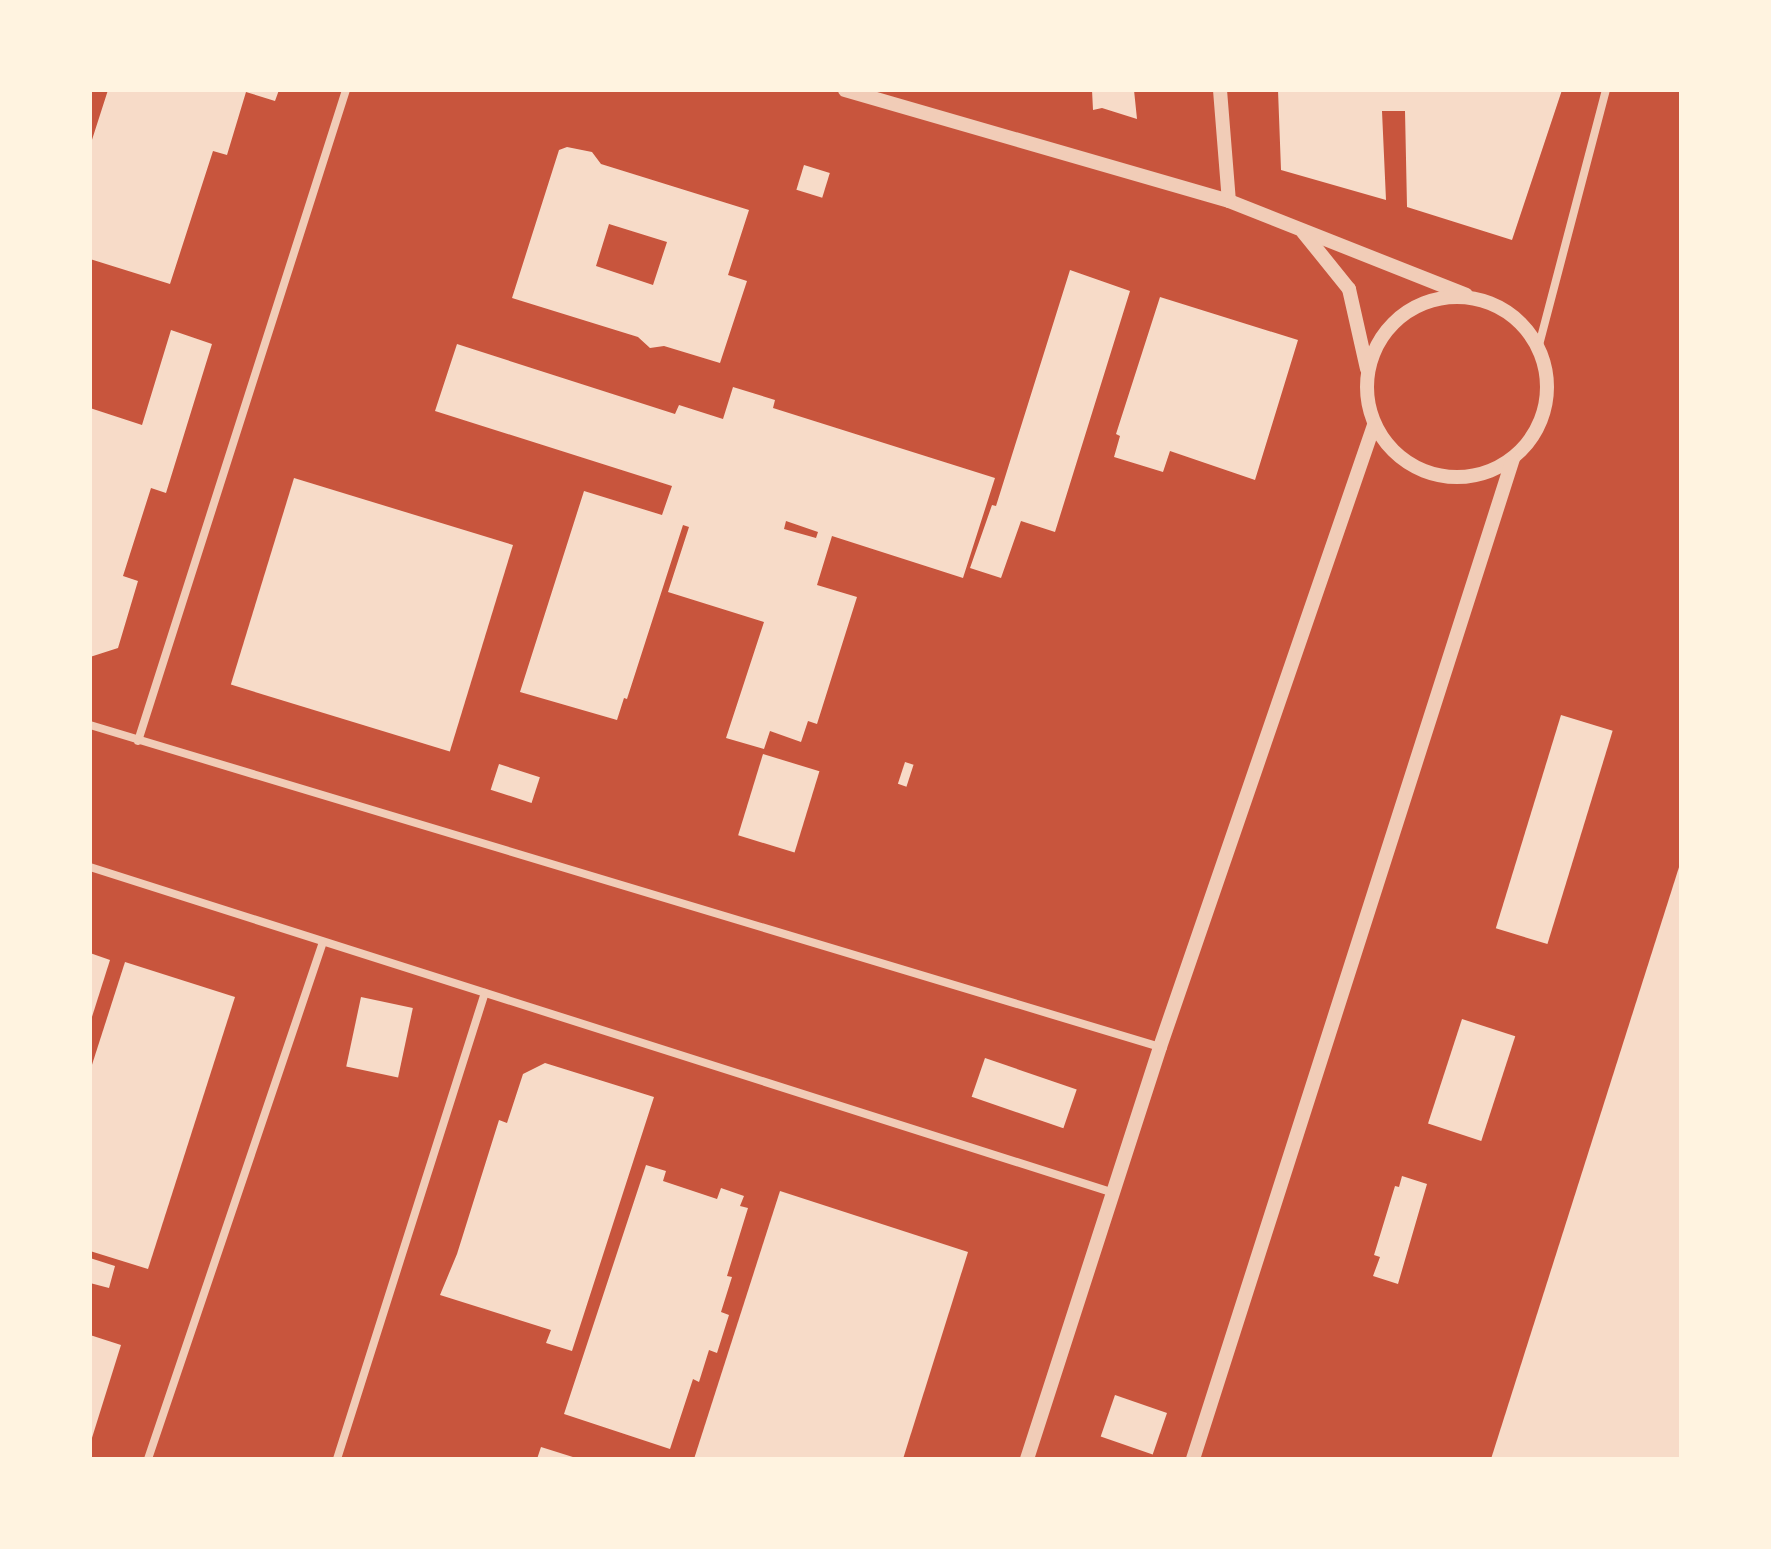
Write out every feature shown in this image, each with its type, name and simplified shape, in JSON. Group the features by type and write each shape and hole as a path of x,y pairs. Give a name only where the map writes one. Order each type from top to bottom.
{"street":[{"path":"138,741 346,90"},
{"path":"845,90 1229,201 1508,311 1539,345 1548,376 1547,406 1534,436 1513,459 1477,477 1435,476 1399,457 1374,425 1366,397 1367,369 1349,289 1303,232"},
{"path":"1220,90 1229,201"},
{"path":"1539,345 1606,90"},
{"path":"1367,369 1380,337 1402,313 1433,298 1466,295"},
{"path":"1027,1459 1160,1047 1374,425"},
{"path":"1193,1459 1513,459"},
{"path":"90,725 1160,1047"},
{"path":"90,867 1114,1193"},
{"path":"148,1459 323,942"},
{"path":"337,1459 485,993"}],"building":[{"path":"108,90 279,90 275,101 246,92 227,155 213,151 170,284 90,259 90,146"},
{"path":"1092,90 1134,90 1137,119 1102,108 1093,110"},
{"path":"1278,90 1562,90 1512,240 1407,207 1405,111 1382,111 1386,200 1281,170"},
{"path":"567,147 592,152 601,164 749,210 728,275 747,281 720,363 664,346 650,348 638,337 512,298 559,150","holes":["609,224 667,242 653,285 596,266"]},
{"path":"804,165 830,173 822,198 796,190"},
{"path":"1070,270 1130,291 1055,532 1021,521 1001,578 970,568 992,505 996,506"},
{"path":"1160,297 1298,340 1255,480 1170,451 1163,472 1114,457 1120,436 1116,434"},
{"path":"171,330 212,344 166,493 151,488 123,576 138,581 118,648 90,657 90,408 142,425"},
{"path":"457,344 675,414 679,405 723,419 733,387 775,400 773,408 995,478 963,578 832,536 817,585 857,597 817,724 808,721 801,742 770,731 764,749 726,738 764,622 668,592 689,527 683,525 627,699 624,698 617,720 520,692 584,491 662,515 672,486 435,411","holes":["786,521 818,532 816,538 784,529"]},
{"path":"294,478 513,545 450,752 231,685"},
{"path":"1561,715 1613,731 1547,944 1496,928"},
{"path":"763,754 819,771 795,853 738,835"},
{"path":"905,762 914,765 906,787 898,784"},
{"path":"499,764 540,777 532,803 491,790"},
{"path":"1680,864 1681,1459 1491,1459"},
{"path":"90,953 110,960 91,1020 90,1020"},
{"path":"125,962 235,997 148,1269 90,1251 90,1071"},
{"path":"361,997 413,1008 398,1077 346,1066"},
{"path":"1462,1019 1515,1036 1481,1141 1428,1124"},
{"path":"985,1058 1077,1090 1063,1128 972,1097"},
{"path":"545,1063 654,1097 572,1351 546,1343 551,1330 440,1295 457,1254 499,1120 507,1123 523,1074"},
{"path":"646,1165 666,1171 663,1181 717,1199 721,1188 744,1196 740,1206 748,1208 727,1276 732,1277 721,1312 729,1315 717,1353 709,1350 699,1382 693,1379 670,1449 564,1414"},
{"path":"1402,1176 1427,1184 1398,1284 1373,1276 1380,1257 1374,1255 1395,1186 1399,1187"},
{"path":"780,1191 968,1252 903,1459 694,1459"},
{"path":"90,1258 115,1266 109,1288 90,1283"},
{"path":"90,1335 121,1345 91,1441 90,1441"},
{"path":"1115,1395 1167,1413 1153,1455 1101,1437"},
{"path":"541,1447 576,1458 576,1459 537,1459"}]}
